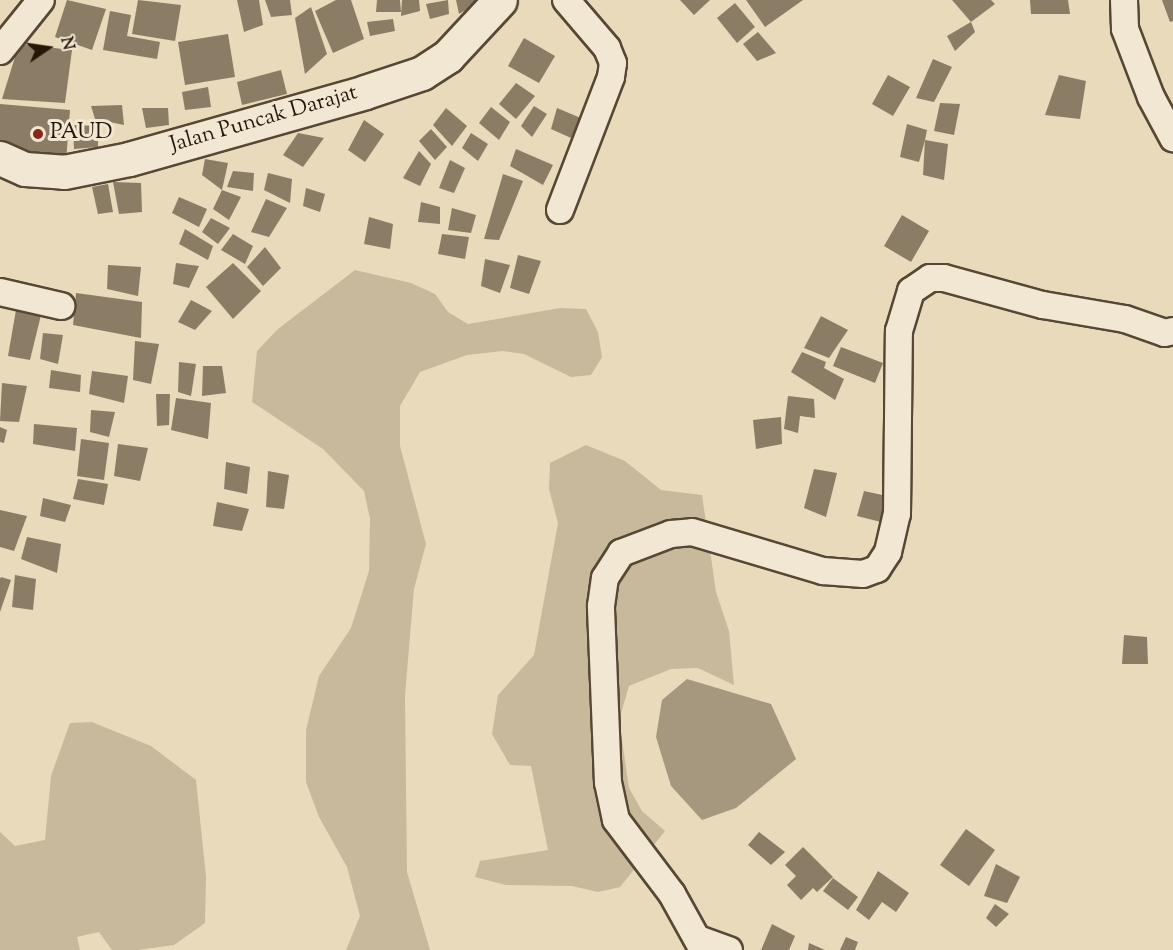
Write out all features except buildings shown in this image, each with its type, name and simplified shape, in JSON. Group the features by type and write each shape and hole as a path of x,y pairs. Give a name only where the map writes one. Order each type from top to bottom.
{"street":[{"path":"0,51 41,0"},
{"name":"Jalan Puncak Darajat","path":"0,158 25,169 64,172 129,159 365,92 422,73 448,56 500,0"},
{"path":"560,210 613,63 607,48 566,0"},
{"path":"1124,0 1125,29 1151,97 1173,138"},
{"path":"729,950 701,945 672,894 616,820 608,783 601,606 605,578 621,553 671,534 693,532 823,571 863,574 877,569 888,552 897,514 899,331 911,291 930,278 944,278 1042,305 1125,319 1165,333 1173,331"},
{"path":"0,292 61,306"}],"shaded area":[{"path":"355,270 411,283 435,294 448,312 468,324 560,308 586,309 598,332 602,357 591,375 571,377 524,354 503,351 467,355 420,372 400,406 400,446 426,544 414,589 405,695 407,872 430,950 346,950 360,916 347,867 319,817 306,782 306,730 319,676 351,628 369,571 370,519 364,491 323,449 252,402 257,351 278,329"},
{"path":"586,445 625,461 661,490 702,495 716,592 729,631 734,685 698,668 671,669 629,686 619,720 629,788 642,811 665,831 620,887 598,892 572,886 506,885 475,877 480,861 548,850 531,766 510,765 492,734 498,695 534,655 558,523 549,489 550,463"},
{"path":"687,679 771,704 796,759 736,808 702,820 671,786 656,737 662,700"},
{"path":"92,722 151,746 196,780 206,877 205,923 174,945 137,950 112,950 99,932 77,937 80,950 0,950 0,832 15,846 45,840 51,776 70,723"}],"place":[{"name":"PAUD","path":"38,134"}]}
